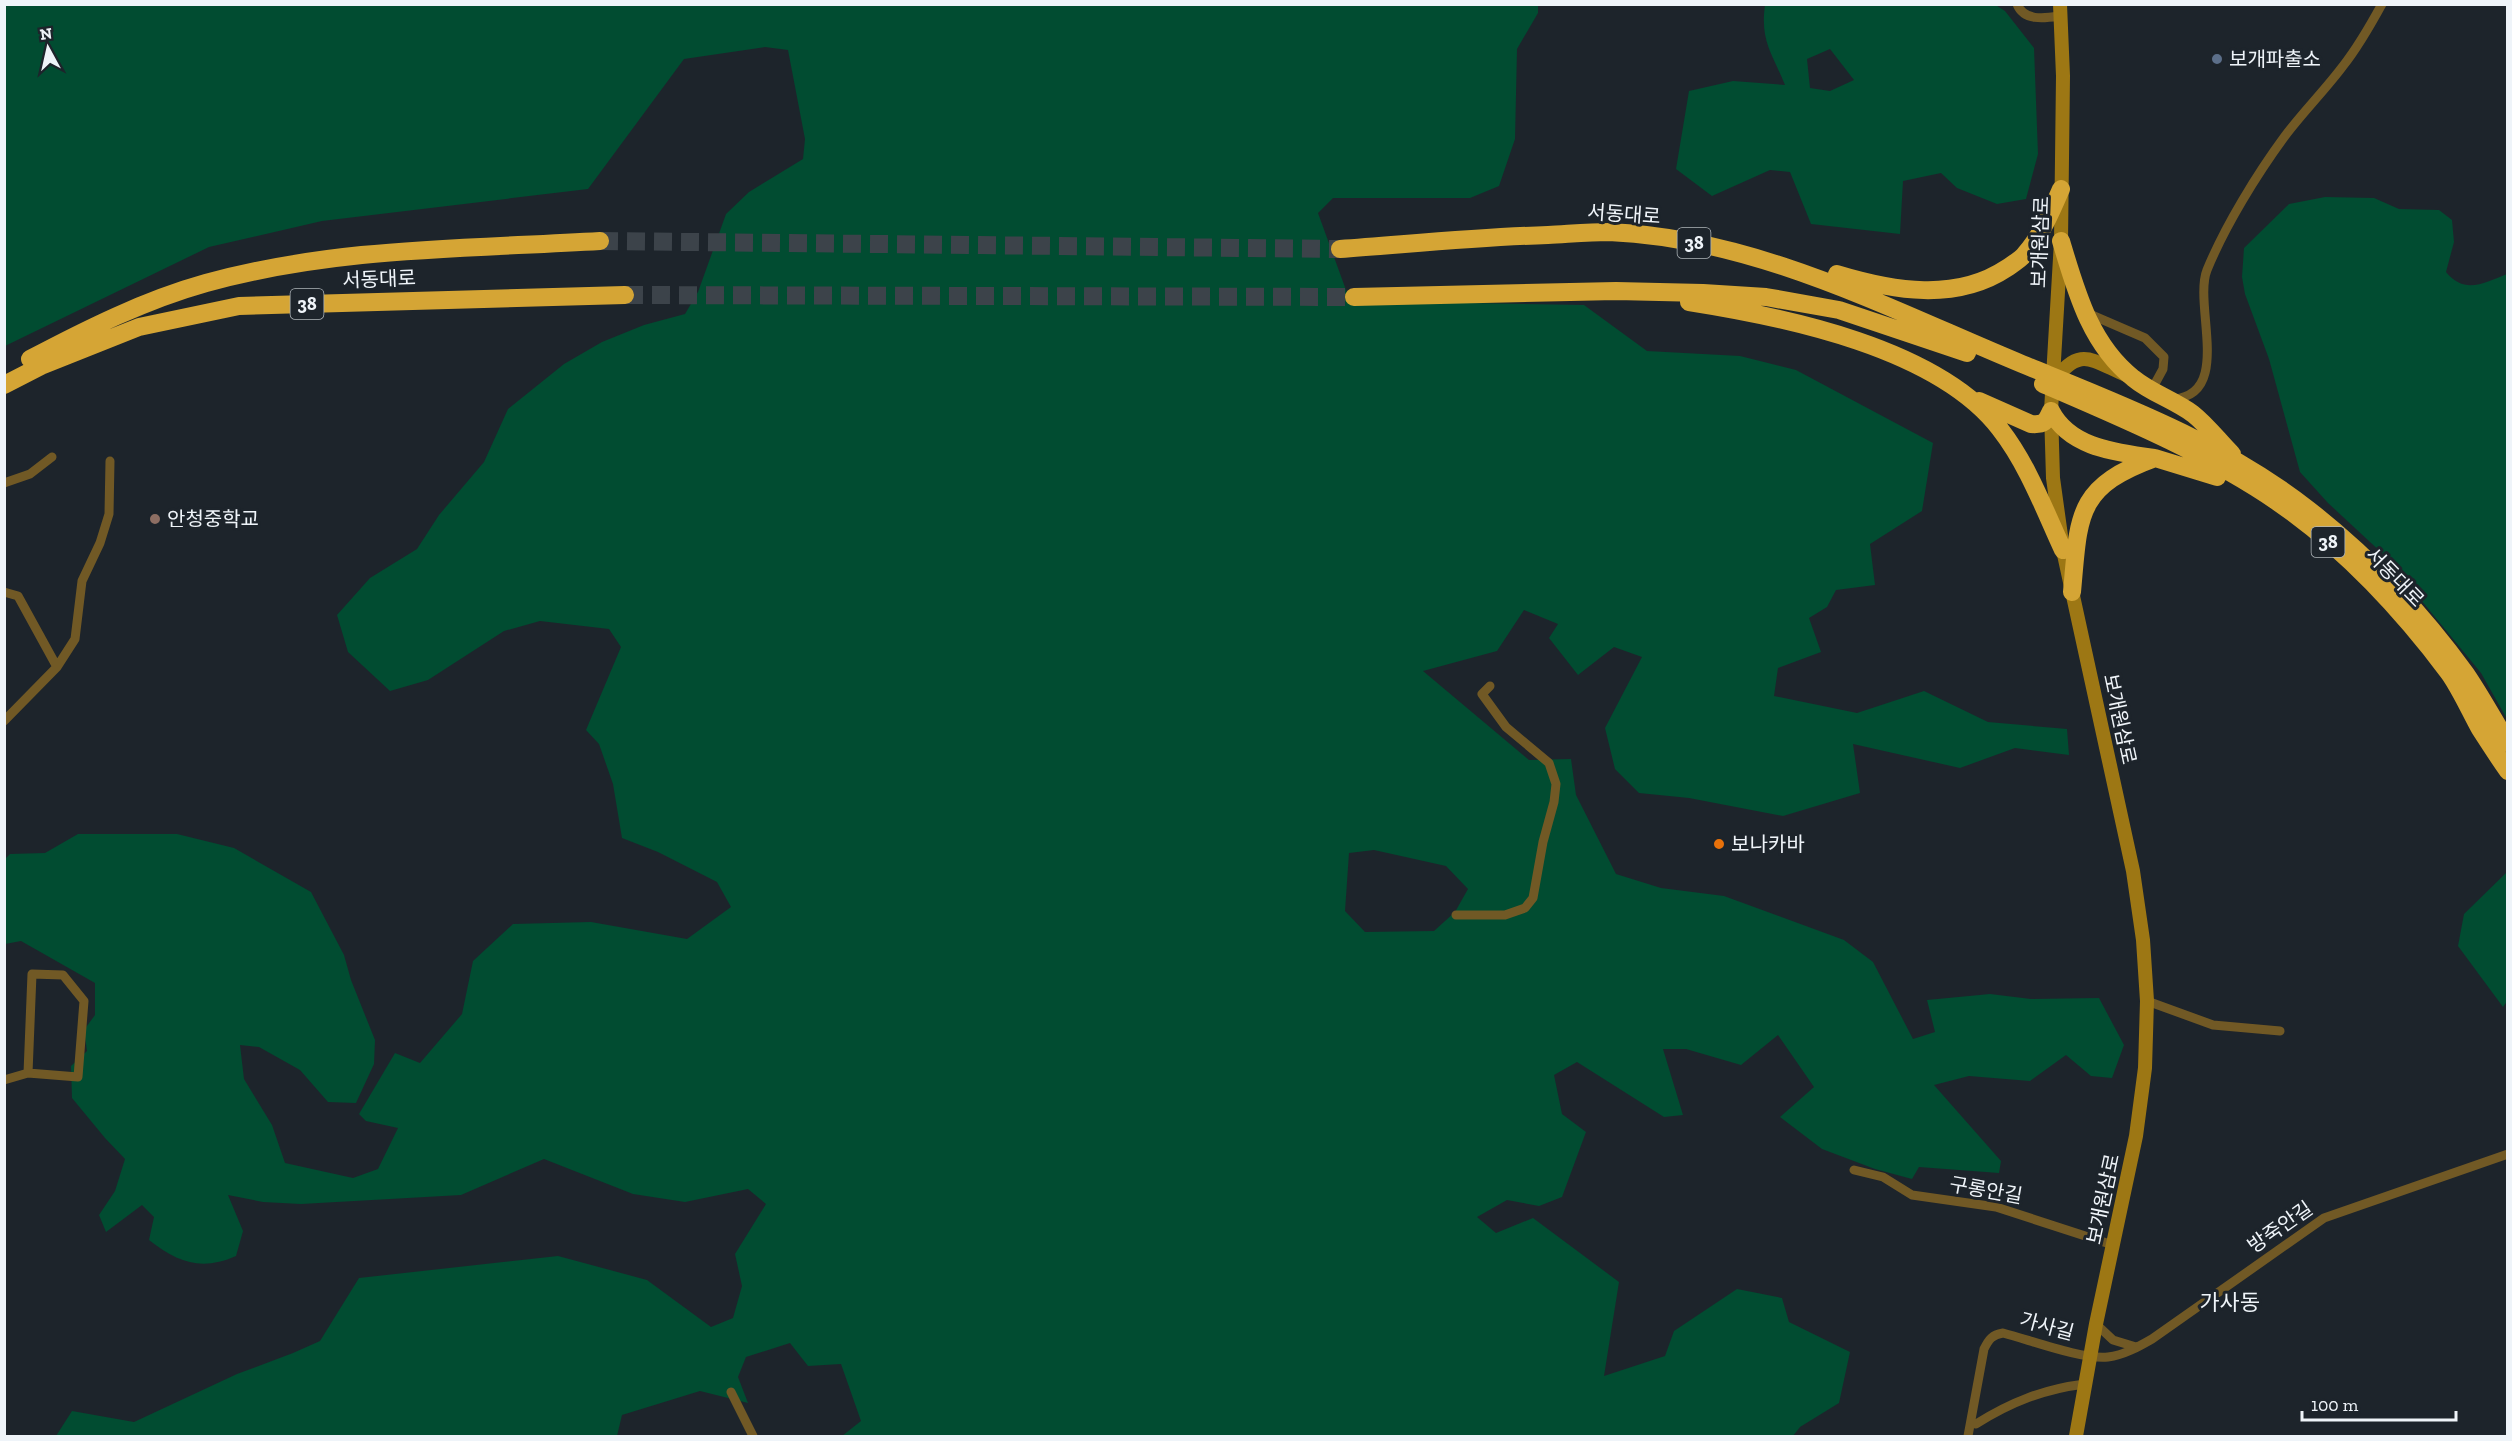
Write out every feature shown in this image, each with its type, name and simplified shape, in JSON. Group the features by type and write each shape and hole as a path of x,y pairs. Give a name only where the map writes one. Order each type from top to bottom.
{"highway":[{"path":"1702,244 1776,254 1843,275 1906,290 1936,291 1965,287 1990,279 2025,254 2050,214 2061,189"},
{"name":"서동대로","path":"1341,249 1609,232 1702,244 1765,261 1848,288 2026,371"},
{"path":"2061,241 2084,311 2092,330 2106,350 2132,377 2193,414 2245,467"},
{"name":"서동대로","path":"4,373 124,313 206,283 248,273 357,254 600,242"},
{"path":"1616,291 1717,307 1815,328 1869,344 1970,396 2031,424 2040,425 2046,422 2051,411"},
{"name":"38","path":"1354,297 1616,291 1766,297 1839,310 2026,371 2075,391"},
{"name":"서동대로","path":"4,385 41,366 139,327 239,306 625,295"},
{"name":"서동대로","path":"2075,391 2193,439 2245,467 2305,507 2342,537 2390,582 2430,627 2468,677 2508,743"},
{"name":"서동대로","path":"2075,391 2119,417 2253,486 2280,504 2331,545 2383,594 2451,676 2508,771"},
{"path":"1970,396 1999,428 2022,460 2063,550"},
{"path":"2051,411 2063,429 2087,443 2155,458 2223,480 2253,486"},
{"path":"2072,592 2078,533 2085,505 2118,474 2155,458"}],"main road":[{"name":"보개원삼로","path":"2061,10 2063,76 2061,241 2051,411 2053,478 2063,550 2133,871 2143,940 2147,1002 2145,1068 2141,1102 2128,1180 2096,1324 2076,1437"},
{"path":"2052,383 2072,361 2080,358 2132,377"}],"street":[{"path":"2017,4 2020,11 2030,17 2043,18 2061,10"},
{"path":"2084,311 2145,338 2164,357 2159,395 2190,396 2200,386 2208,350 2204,282 2211,263 2242,204 2284,137 2355,49 2382,4"},
{"path":"4,483 30,474 52,457"},
{"path":"4,721 57,667 75,639 82,582 100,543 109,514 110,461"},
{"path":"4,592 18,596 57,667"},
{"path":"1456,915 1505,915 1525,908 1533,898 1543,842 1554,802 1556,784 1549,763 1506,727 1482,694 1490,686"},
{"path":"4,1080 28,1073 78,1077 84,1000 63,975 32,974 28,1073"},
{"path":"2147,1002 2213,1025 2280,1031"},
{"name":"방죽안길","path":"2090,1356 2107,1357 2137,1347 2324,1218 2508,1154"},
{"name":"구롱안길","path":"1854,1170 1883,1177 1912,1195 1996,1207 2113,1245"},
{"path":"2096,1324 2113,1340 2137,1347"},
{"name":"가사길","path":"1968,1437 1984,1349 1988,1340 1995,1335 2003,1333 2090,1356"},
{"path":"1976,1424 2021,1399 2061,1387 2085,1384"},
{"path":"731,1392 753,1437"}],"green space":[{"path":"1994,4 2005,11 2034,48 2038,154 2026,199 1997,204 1957,188 1941,173 1903,181 1900,234 1811,224 1790,172 1770,170 1712,196 1676,169 1689,91 1733,81 1785,85 1768,46 1764,17 1765,5","holes":["1830,49 1854,80 1830,91 1810,88 1807,59"]},
{"path":"5,5 1538,5 1538,13 1517,49 1515,139 1499,186 1470,198 1333,198 1318,213 1350,301 1584,305 1647,351 1740,356 1796,370 1933,443 1922,511 1870,544 1875,585 1836,590 1827,607 1809,618 1821,652 1778,668 1774,696 1857,713 1924,691 1988,722 2067,729 2069,755 2015,748 1960,768 1853,744 1860,793 1783,816 1689,798 1639,793 1615,769 1605,728 1642,657 1614,647 1578,675 1549,638 1558,624 1524,610 1497,651 1423,671 1529,760 1571,759 1576,795 1616,874 1661,888 1724,896 1844,940 1873,962 1913,1039 1935,1032 1927,1000 1990,994 2031,999 2099,998 2124,1045 2112,1078 2091,1076 2066,1055 2030,1081 1969,1076 1934,1085 2001,1161 1999,1173 1919,1167 1912,1179 1875,1169 1822,1149 1780,1117 1814,1087 1778,1035 1741,1065 1686,1049 1663,1049 1683,1115 1664,1117 1577,1062 1554,1075 1562,1114 1586,1132 1562,1197 1539,1206 1507,1200 1477,1217 1496,1233 1533,1218 1619,1282 1604,1376 1665,1356 1674,1331 1737,1289 1782,1298 1789,1322 1850,1352 1839,1403 1800,1427 1793,1436 842,1436 861,1421 841,1364 808,1366 790,1343 746,1357 738,1377 748,1403 700,1391 622,1415 617,1436 56,1436 72,1411 134,1422 237,1374 320,1341 359,1278 558,1256 647,1280 711,1327 733,1318 742,1286 735,1254 766,1204 748,1189 685,1202 633,1194 544,1159 461,1195 301,1204 263,1202 228,1195 243,1231 236,1256 212,1263 201,1264 180,1259 149,1240 154,1217 142,1205 106,1232 99,1215 115,1191 125,1159 72,1098 71,1066 87,1051 84,1030 95,1015 95,983 21,941 5,944 4,860 10,854 45,853 78,834 177,834 234,848 311,892 344,955 351,980 375,1040 374,1064 356,1103 328,1102 300,1070 259,1047 240,1045 244,1079 272,1125 285,1163 353,1178 378,1169 398,1128 366,1121 359,1114 395,1053 420,1063 462,1014 473,961 513,924 591,922 687,939 731,907 717,882 658,852 622,838 613,784 599,744 586,730 621,647 609,629 540,621 504,631 428,680 390,691 348,652 337,615 370,578 417,549 439,515 484,462 508,409 564,364 602,342 644,325 685,314 698,292 726,214 749,192 803,159 805,139 788,50 765,47 684,59 588,189 322,221 209,247 5,346","holes":["1374,850 1446,866 1468,889 1455,912 1434,931 1365,932 1345,911 1349,853"]},
{"path":"2325,197 2374,198 2399,209 2439,210 2452,220 2454,242 2446,272 2453,279 2460,283 2475,285 2507,274 2507,719 2481,673 2384,555 2328,503 2300,472 2269,359 2245,294 2242,277 2244,248 2289,204"},
{"path":"2507,872 2508,1000 2503,1007 2458,946 2464,914"}],"tunnel":[{"path":"600,241 1340,249"},
{"path":"625,295 1354,297"}],"place":[{"name":"보개파출소","path":"2217,59"},
{"name":"안청중학교","path":"155,519"},
{"name":"보나카바","path":"1719,844"}],"district":[{"name":"가사동","path":"2230,1302"}]}
